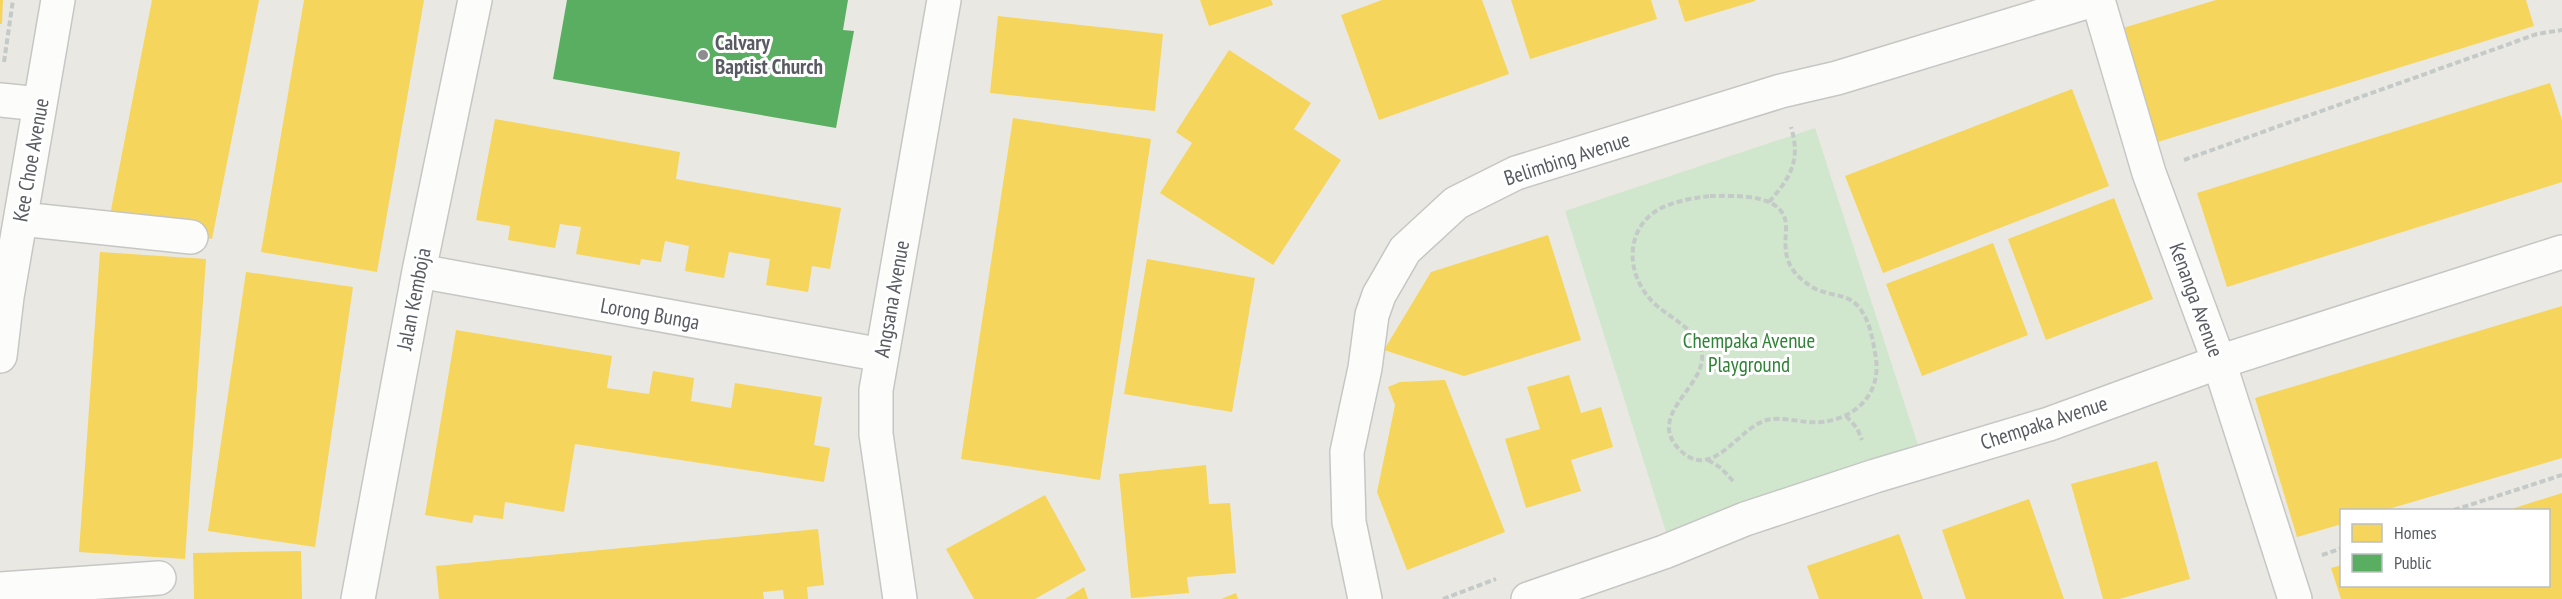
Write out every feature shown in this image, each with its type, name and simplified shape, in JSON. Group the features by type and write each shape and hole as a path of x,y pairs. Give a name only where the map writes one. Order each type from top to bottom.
{"street":[{"name":"Kee Choe Avenue","path":"0,356 58,0"},
{"name":"Jalan Kemboja","path":"358,599 419,271 475,0"},
{"name":"Angsana Avenue","path":"900,599 876,434 876,390 944,0"},
{"name":"Belimbing Avenue","path":"1365,599 1349,522 1347,452 1365,368 1372,315 1379,295 1404,250 1456,203 1516,173 1781,91 1837,78 2093,0"},
{"name":"Kenanga Avenue","path":"2098,0 2149,172 2219,362 2295,599"},
{"path":"2,85 40,104"},
{"path":"21,219 191,237"},
{"name":"Chempaka Avenue","path":"1528,599 1664,552 1744,519 1875,476 2049,424 2219,362 2562,252"},
{"name":"Lorong Bunga","path":"419,271 882,355"},
{"path":"0,590 159,578"}],"path":[{"path":"2,85 13,0"},
{"path":"2149,172 2537,34 2562,30"},
{"path":"1769,202 1789,175 1796,156 1796,145 1781,91"},
{"path":"1710,196 1754,198 1769,202 1781,209 1786,218 1784,250 1788,262 1797,275 1822,292 1848,297 1866,318 1877,366 1874,389 1868,399 1846,416 1820,422 1769,420 1756,424 1718,454 1707,460 1696,460 1688,457 1677,447 1671,437 1670,426 1672,414 1701,365 1701,351 1690,332 1649,298 1635,274 1632,245 1637,231 1646,220 1661,208 1686,200 1710,196"},
{"path":"2457,509 2562,475"}],"green space":[{"name":"Chempaka Avenue Playground","path":"1815,128 1918,445 1666,532 1565,211"}],"building: Homes":[{"path":"0,0 3,0 2,24 0,24"},
{"path":"152,0 259,0 212,239 109,220"},
{"path":"304,0 424,0 377,272 261,252"},
{"path":"1200,0 1271,0 1273,5 1209,26"},
{"path":"1382,0 1482,0 1509,74 1379,120 1341,15"},
{"path":"1511,0 1651,0 1657,19 1530,59"},
{"path":"1678,0 1755,0 1755,1 1685,22"},
{"path":"2216,0 2526,0 2534,26 2148,145 2113,31"},
{"path":"998,16 1163,34 1155,111 990,93"},
{"path":"1229,50 1311,103 1294,129 1341,160 1273,265 1160,193 1192,143 1176,132"},
{"path":"2550,83 2562,120 2562,182 2227,287 2197,193"},
{"path":"2072,89 2109,186 1883,273 1845,176"},
{"path":"1013,118 1151,139 1100,480 961,459"},
{"path":"495,119 680,152 676,179 841,208 830,269 812,266 808,292 766,285 770,259 729,252 724,278 685,271 689,246 665,241 661,262 641,259 640,265 576,254 581,227 560,224 555,248 508,240 510,226 476,220"},
{"path":"2114,198 2153,299 2046,340 2008,239"},
{"path":"1548,235 1581,340 1464,376 1384,350 1431,272"},
{"path":"1993,243 2028,335 1922,376 1886,284"},
{"path":"100,252 206,259 185,559 79,552"},
{"path":"1147,259 1255,278 1232,412 1124,394"},
{"path":"246,272 353,287 315,547 208,531"},
{"path":"2562,306 2562,458 2388,509 2340,509 2340,525 2297,537 2255,398"},
{"path":"456,330 612,356 607,388 649,394 653,371 694,378 691,401 731,408 735,383 822,397 814,445 830,448 824,482 575,444 564,512 505,502 503,519 474,515 472,523 425,515"},
{"path":"1569,375 1581,413 1601,407 1613,447 1571,460 1581,491 1526,508 1505,439 1540,429 1527,387"},
{"path":"1445,380 1505,532 1407,570 1377,492 1395,405 1388,387 1400,382"},
{"path":"2157,461 2190,579 2119,599 2103,599 2071,484"},
{"path":"1206,465 1209,504 1230,503 1236,573 1187,577 1189,593 1131,598 1119,474"},
{"path":"2562,493 2562,599 2341,599 2331,568 2340,566 2340,587 2550,587 2550,509 2511,509"},
{"path":"1045,495 1086,570 1035,599 974,599 946,549"},
{"path":"2029,499 2064,599 1966,599 1942,530"},
{"path":"818,529 824,585 807,587 808,599 784,599 783,590 763,592 764,599 439,599 436,566"},
{"path":"1899,534 1923,599 1819,599 1807,566"},
{"path":"301,551 302,599 194,599 193,553"},
{"path":"1084,587 1088,599 1065,599"},
{"path":"1236,593 1238,599 1221,599"}],"building: Public":[{"name":"Calvary Baptist Church","path":"567,0 848,0 843,30 854,31 836,128 553,79"}],"place":[{"name":"Calvary Baptist Church","path":"703,55"}]}
